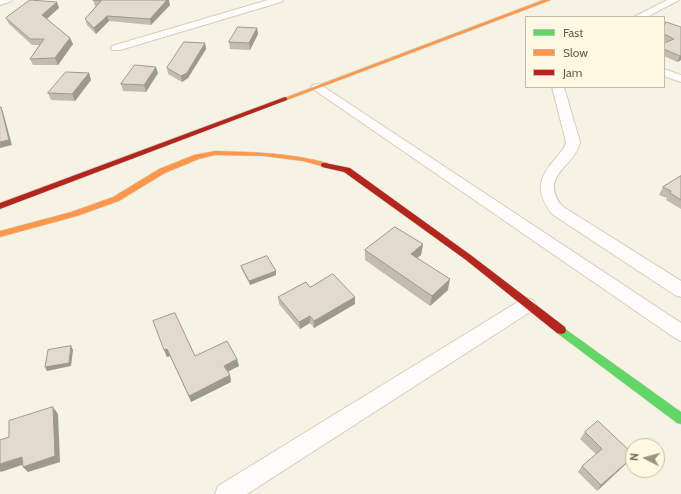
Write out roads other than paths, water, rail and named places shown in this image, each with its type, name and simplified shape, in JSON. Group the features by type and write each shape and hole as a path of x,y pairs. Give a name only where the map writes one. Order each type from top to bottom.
{"main road":[{"path":"0,206 548,0"},
{"path":"0,234 74,214 109,201 162,171 214,153 264,154 304,159 347,170 469,258 527,305 681,419"}],"street":[{"path":"0,2 7,0"},
{"path":"245,0 256,7"},
{"path":"116,48 278,0"},
{"path":"642,16 674,0"},
{"path":"665,72 681,79"},
{"path":"317,87 681,333"},
{"path":"558,88 573,142 572,149 549,177 547,190 550,202 557,210 681,290"},
{"path":"226,494 527,305"}]}
